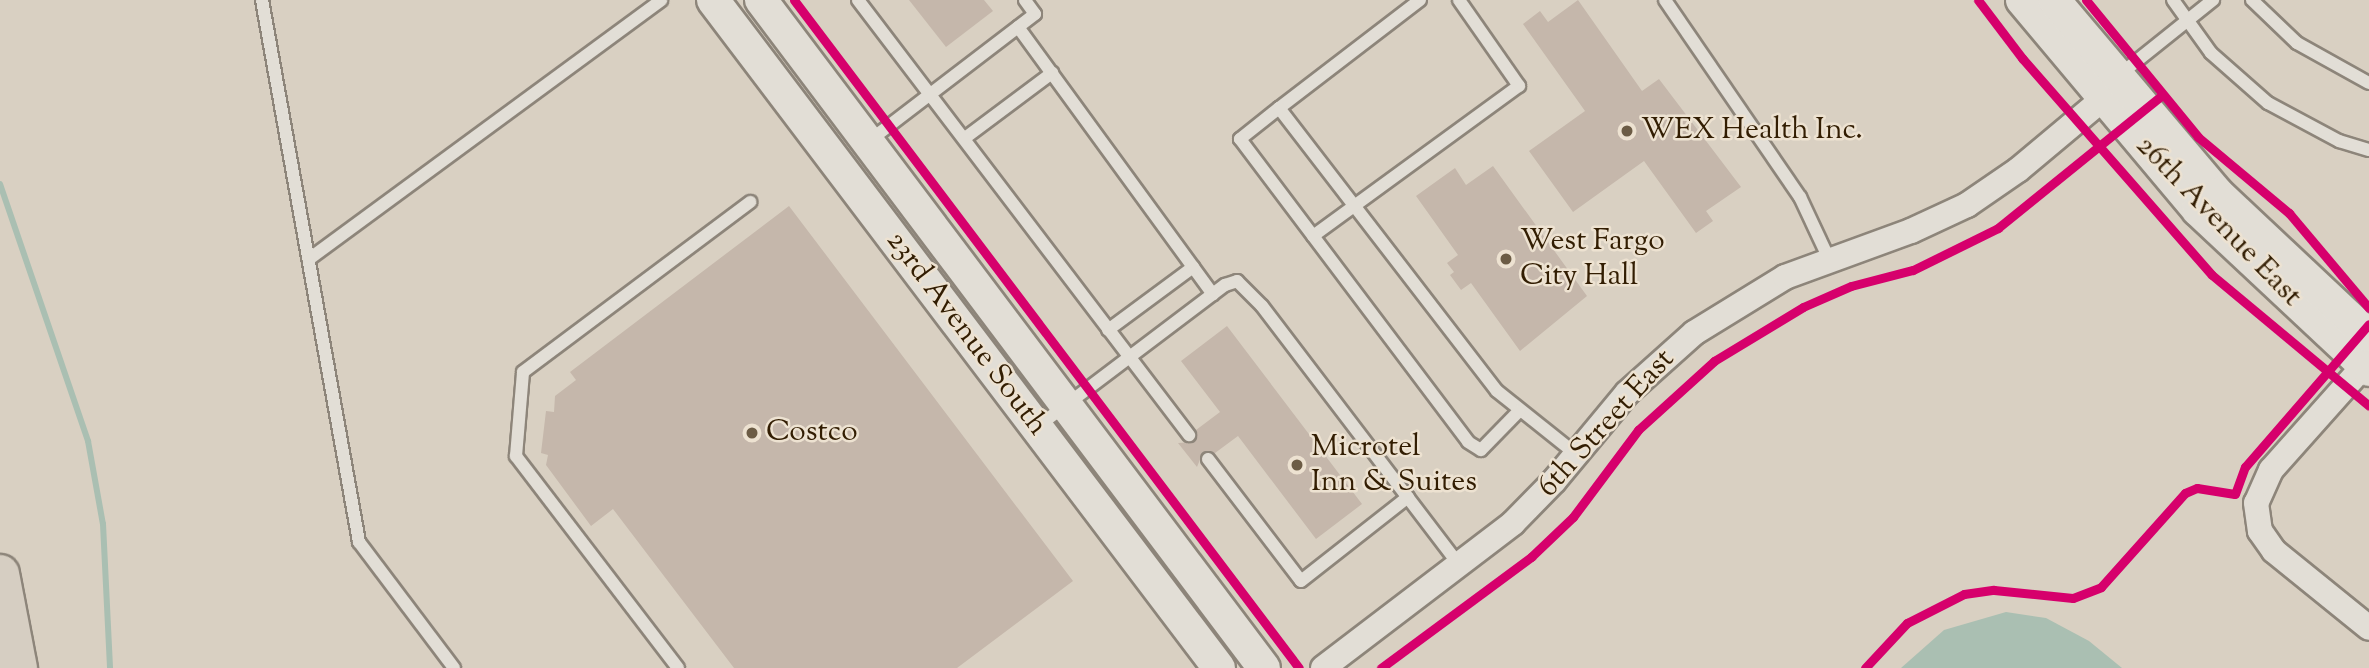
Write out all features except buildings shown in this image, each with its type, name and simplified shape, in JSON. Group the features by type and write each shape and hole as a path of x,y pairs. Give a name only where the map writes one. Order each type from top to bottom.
{"highway":[{"path":"0,574 18,668"}],"street":[{"name":"23rd Avenue South","path":"713,0 1219,668"},
{"name":"23rd Avenue South","path":"761,0 866,143 1264,668"},
{"name":"26th Avenue East","path":"2022,0 2110,88"},
{"name":"26th Avenue East","path":"2054,0 2110,88 2198,210 2368,358"},
{"name":"6th Street East","path":"1323,668 1459,565 1535,503 1627,393 1694,333 1786,277 1911,231 1967,205 2018,170 2110,88"},
{"path":"2368,358 2271,470 2256,503 2260,531 2274,551 2369,628"}],"lane":[{"path":"262,0 359,542 454,668"},
{"path":"309,259 661,0"},
{"path":"858,0 1189,435"},
{"path":"866,143 1035,14 1025,0"},
{"path":"1420,0 1240,139 1468,442 1481,450 1519,411"},
{"path":"1313,236 1519,86 1459,0"},
{"path":"1665,0 1800,197 1829,260"},
{"path":"2173,0 2211,53 2268,103 2339,141 2369,150"},
{"path":"2110,88 2185,20 2213,0"},
{"path":"2252,0 2297,43 2369,83"},
{"path":"1018,27 1213,294"},
{"path":"965,138 1052,74"},
{"path":"1279,108 1473,362 1519,411 1576,454"},
{"path":"678,668 516,456 523,372 750,202"},
{"path":"1108,330 1193,267"},
{"path":"1037,427 1213,294 1237,281 1247,288 1459,565"},
{"path":"1208,459 1301,581 1408,497"}],"shaded area":[{"path":"2006,612 2046,618 2089,641 2122,668 1901,668 1944,630"}],"waterway":[{"path":"0,184 88,441 103,524 110,668"}],"cycle path":[{"path":"794,0 1299,668"},
{"path":"1978,0 2022,58 2212,275 2369,406"},
{"path":"2086,0 2198,137 2289,213 2369,308"},
{"path":"1381,668 1531,557 1573,517 1638,430 1714,361 1803,307 1851,286 1913,270 1998,228 2161,96"},
{"path":"1865,668 1907,623 1964,594 1994,590 2073,598 2101,587 2185,493 2197,488 2235,494 2245,467 2369,324"}],"place":[{"name":"WEX Health Inc.","path":"1627,131"},
{"name":"West Fargo City Hall","path":"1506,259"},
{"name":"Costco","path":"752,433"},
{"name":"Microtel Inn & Suites","path":"1297,465"}]}
